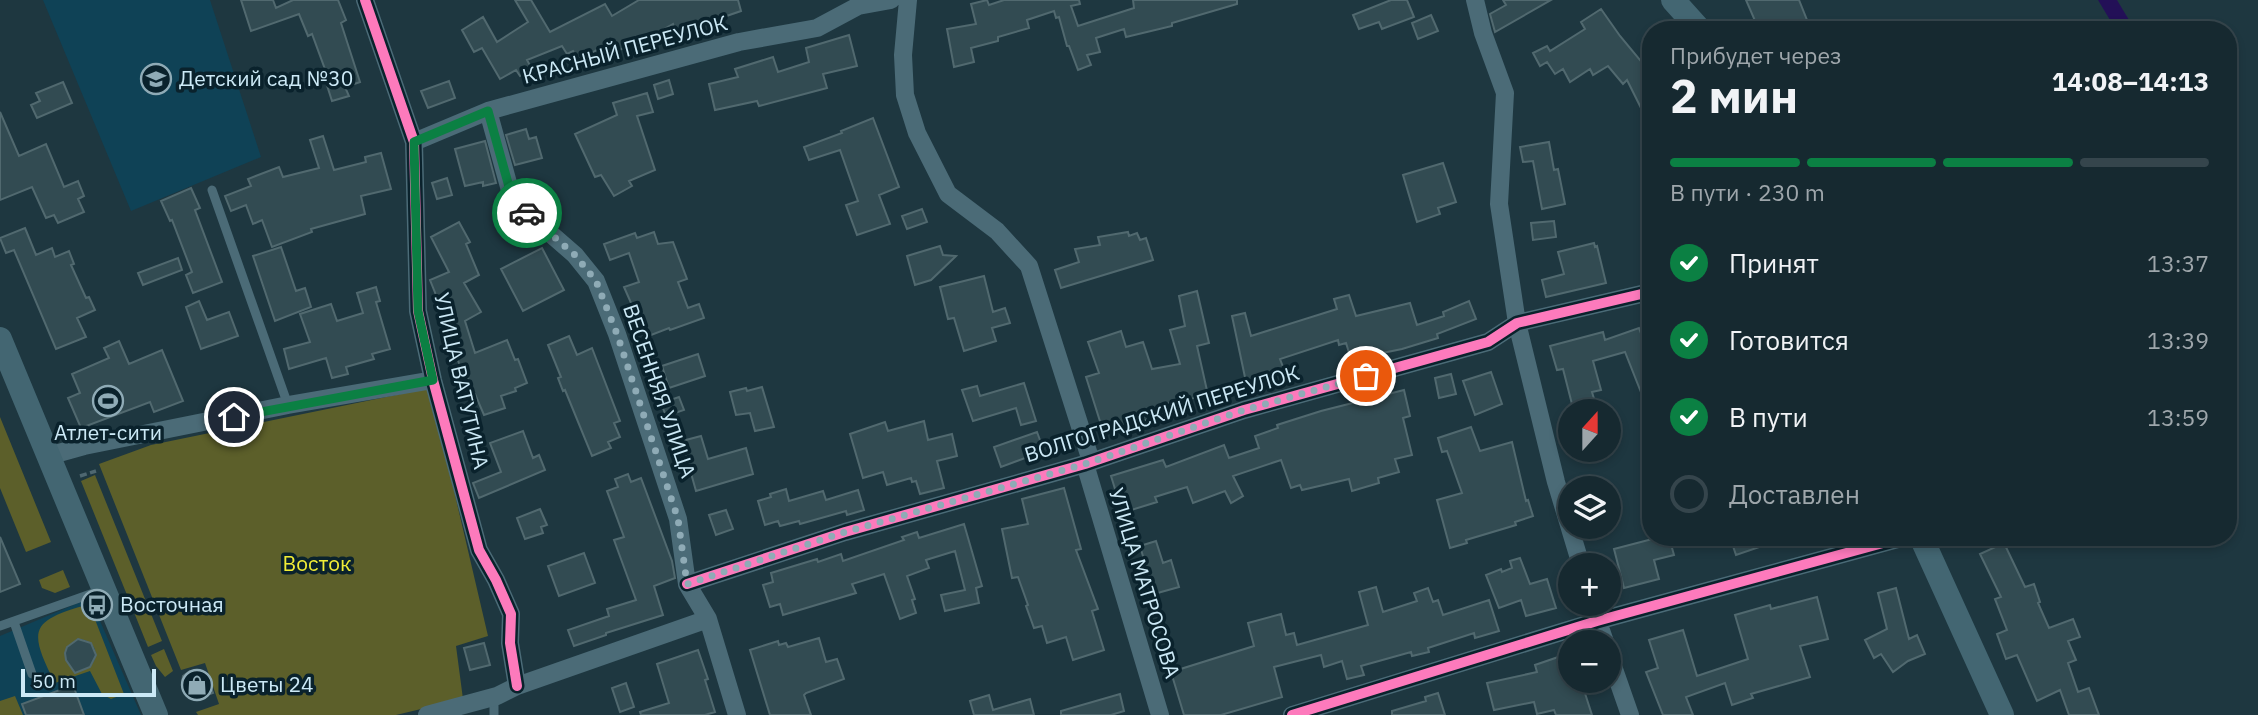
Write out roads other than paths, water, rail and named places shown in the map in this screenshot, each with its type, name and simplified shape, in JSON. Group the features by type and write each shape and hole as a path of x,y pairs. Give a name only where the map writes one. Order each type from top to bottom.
{"main road":[{"path":"1674,0 1692,21"},
{"path":"0,339 156,715"},
{"path":"1925,546 2002,715"}],"street":[{"name":"УЛИЦА ВАТУТИНА","path":"365,0 414,142 418,311 433,380 478,550 496,580 511,614 510,643 517,686"},
{"name":"КРАСНЫЙ ПЕРЕУЛОК","path":"414,142 488,111 739,42 817,28 858,6 891,0"},
{"name":"УЛИЦА МАТРОСОВА","path":"908,0 903,55 905,95 917,133 948,194 997,230 1030,266 1160,715"},
{"path":"1475,0 1483,33 1505,93 1499,204 1517,323 1556,482 1577,553"},
{"name":"ВЕСЕННЯЯ УЛИЦА","path":"488,111 513,201 575,255 596,281 617,334 678,519 687,584 708,619 737,715"},
{"name":"ВОЛГОГРАДСКИЙ ПЕРЕУЛОК","path":"687,584 845,532 1088,463 1244,410 1488,342 1517,323 1642,294"},
{"path":"48,456 83,446 288,405 433,380"},
{"path":"1621,606 1868,546"},
{"path":"1292,715 1583,616"},
{"path":"426,715 494,706 517,686 708,619"},
{"path":"1621,689 1630,715"}],"lane":[{"path":"212,190 288,405"},
{"path":"0,626 103,590"},
{"path":"13,622 32,674"}],"place":[{"name":"Детский сад №30","path":"156,79"},
{"name":"Атлет-сити","path":"108,401"},
{"name":"Восточная","path":"97,605"},
{"name":"Цветы 24","path":"197,685"}],"park label":[{"name":"Восток","path":"317,564"}]}
